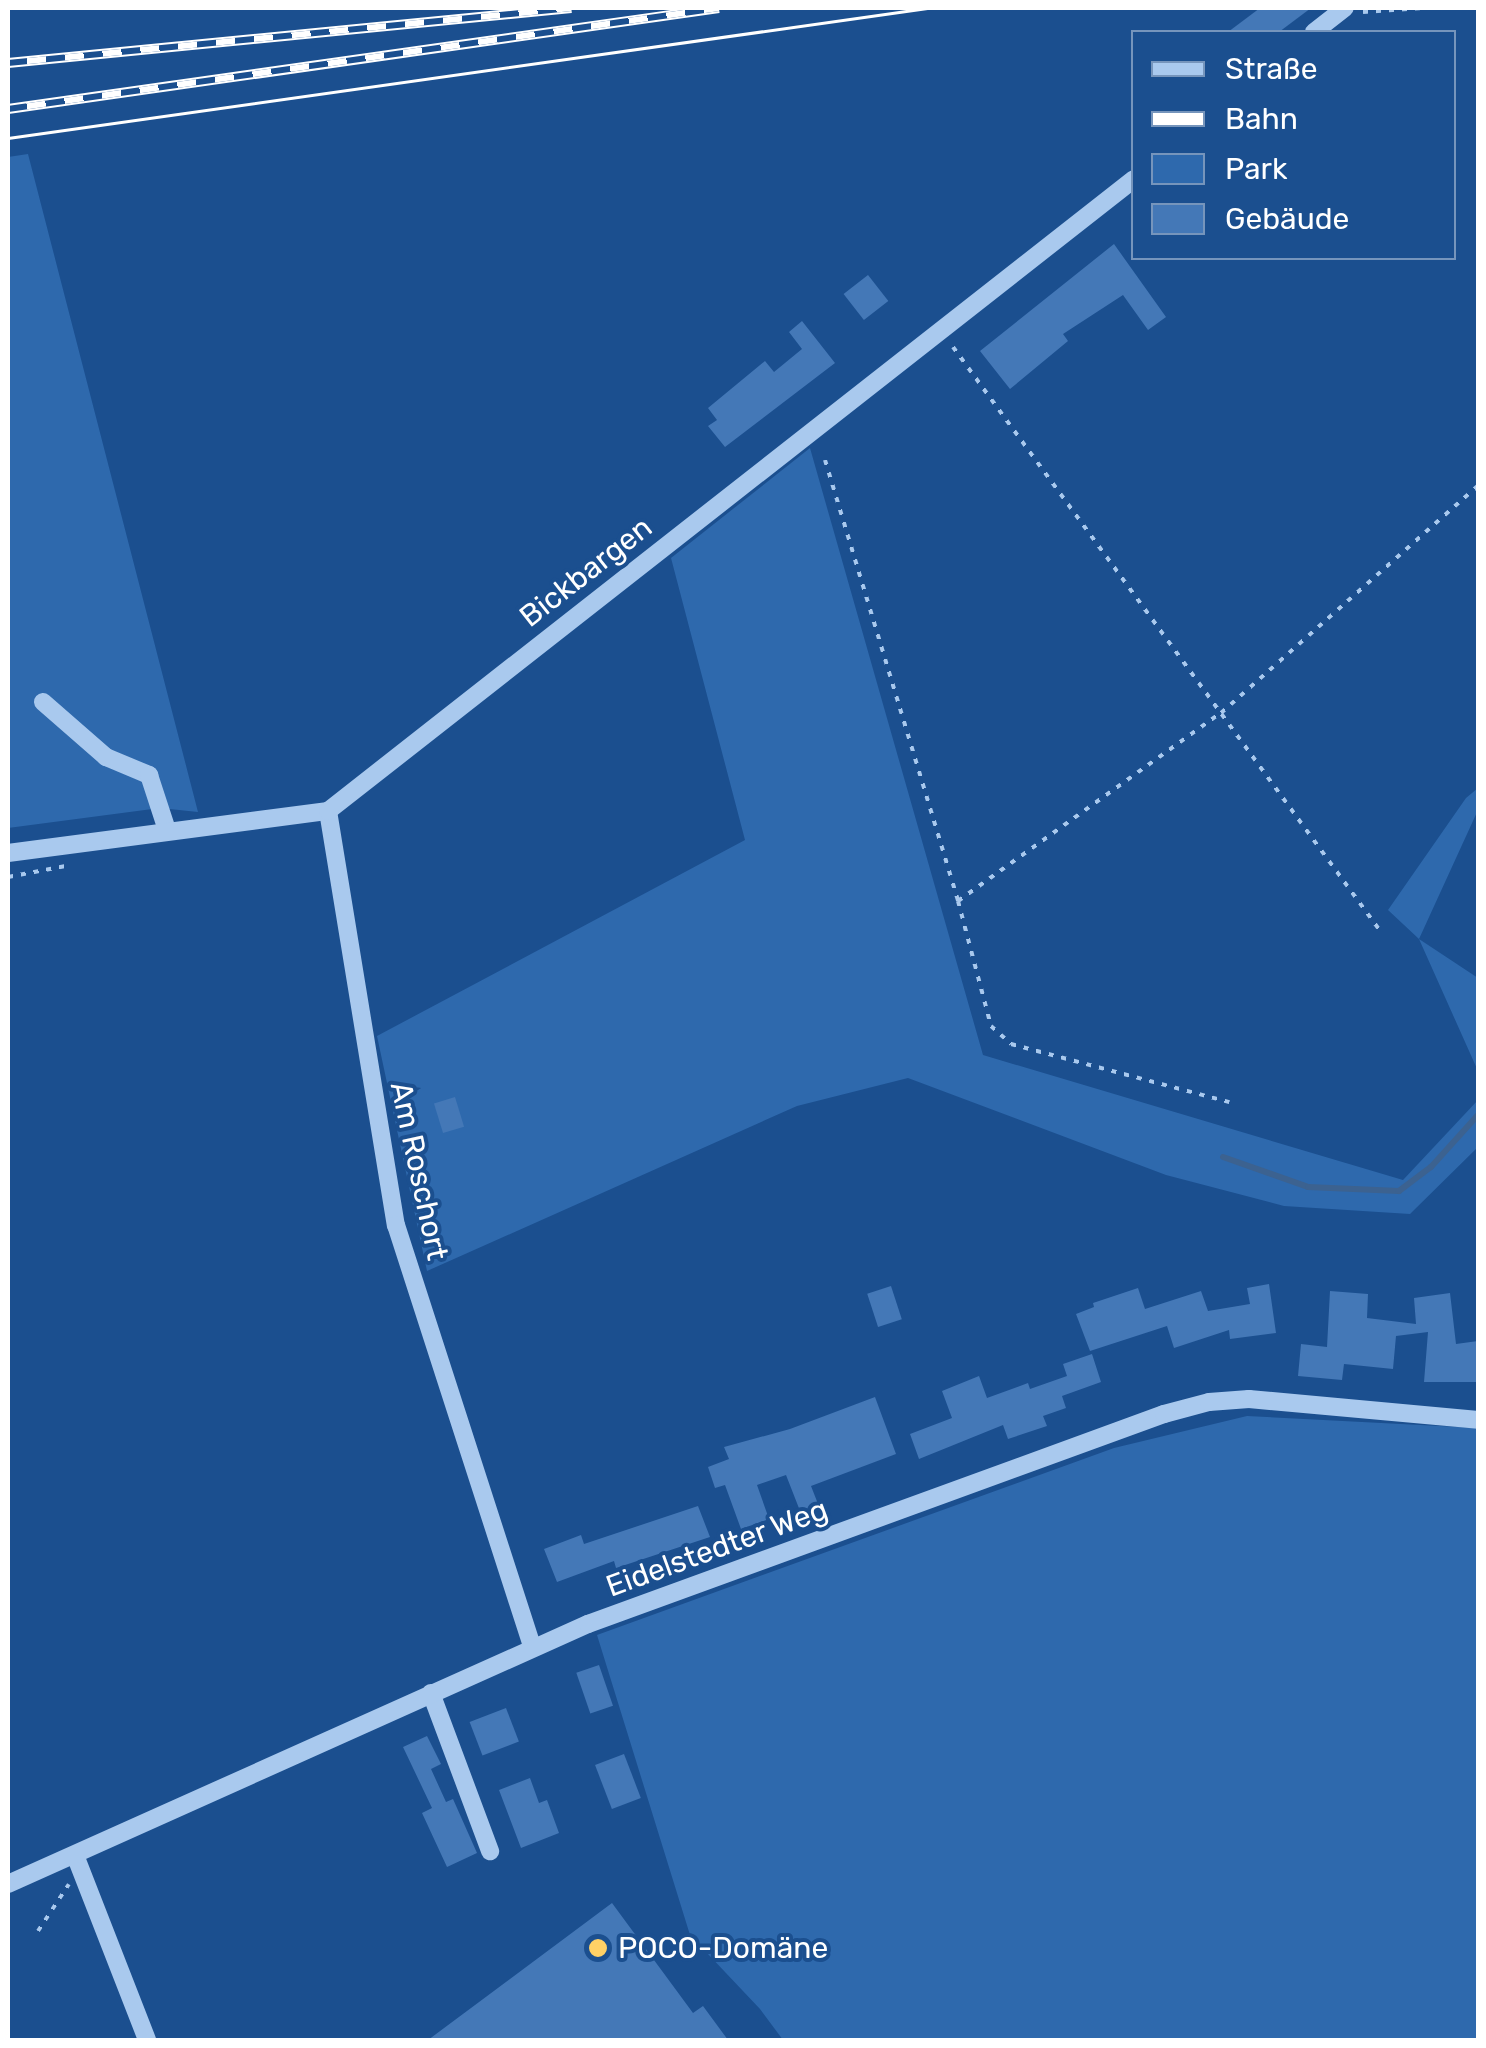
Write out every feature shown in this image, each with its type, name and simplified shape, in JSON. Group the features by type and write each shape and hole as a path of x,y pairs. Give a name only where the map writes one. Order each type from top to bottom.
{"street":[{"path":"1317,30 1352,9"},
{"name":"Bickbargen","path":"328,811 1131,181"},
{"path":"42,702 106,757 150,776 167,830"},
{"path":"8,852 328,811"},
{"name":"Am Roschort","path":"328,811 396,1225 532,1646"},
{"name":"Eidelstedter Weg","path":"8,1884 77,1862 532,1646 1164,1414 1210,1402 1249,1399 1478,1420"},
{"path":"431,1693 490,1851"},
{"path":"77,1862 147,2040"}],"path":[{"path":"1352,9 1369,14 1423,8"},
{"path":"941,330 1381,932"},
{"path":"826,460 992,1026 1011,1044 1228,1102"},
{"path":"958,901 1221,713 1478,486"},
{"path":"8,877 71,866"},
{"path":"38,1931 77,1862"}],"green space":[{"path":"28,154 198,812 160,808 8,828 8,157"},
{"path":"810,448 983,1055 1403,1180 1478,1100 1478,1147 1410,1214 1284,1206 1166,1175 908,1078 797,1106 427,1271 377,1036 745,840 671,558"},
{"path":"1478,788 1478,810 1419,939 1388,910 1466,798"},
{"path":"1419,939 1478,978 1478,1071"},
{"path":"1247,1416 1478,1428 1478,2040 783,2040 760,2009 690,1935 597,1635 1114,1448"}],"building":[{"path":"1260,8 1311,8 1282,30 1231,30"},
{"path":"1114,244 1166,317 1148,330 1123,295 1063,334 1068,341 1010,389 980,351"},
{"path":"868,275 888,301 864,320 844,294"},
{"path":"802,321 835,363 725,447 708,426 717,420 708,408 765,361 774,372 802,349 789,332"},
{"path":"455,1097 464,1127 443,1133 434,1103"},
{"path":"1269,1284 1276,1333 1230,1339 1229,1330 1174,1348 1167,1326 1090,1351 1076,1314 1094,1307 1093,1303 1138,1288 1145,1309 1201,1291 1208,1311 1250,1304 1247,1288"},
{"path":"891,1286 902,1319 878,1327 867,1294"},
{"path":"1330,1291 1368,1294 1367,1318 1416,1324 1414,1298 1450,1293 1456,1344 1478,1341 1478,1382 1424,1382 1428,1332 1396,1336 1393,1369 1344,1364 1342,1380 1298,1376 1301,1344 1327,1347"},
{"path":"1092,1354 1101,1382 1062,1396 1066,1408 1043,1416 1047,1426 1008,1439 1003,1425 919,1459 910,1434 952,1418 942,1391 979,1376 987,1398 1028,1383 1030,1389 1067,1376 1063,1364"},
{"path":"875,1397 896,1454 811,1486 820,1509 802,1516 786,1475 757,1485 769,1519 741,1529 725,1485 715,1488 708,1467 729,1459 724,1447 790,1429"},
{"path":"698,1506 710,1537 616,1568 614,1561 557,1582 544,1549 581,1535 584,1544"},
{"path":"599,1665 613,1706 590,1713 576,1673"},
{"path":"506,1708 519,1742 482,1756 470,1722"},
{"path":"427,1736 441,1764 431,1769 446,1802 453,1799 477,1853 447,1867 422,1813 432,1808 403,1747"},
{"path":"624,1754 641,1798 612,1809 595,1765"},
{"path":"530,1778 539,1803 547,1800 559,1833 521,1848 499,1790"},
{"name":"POCO-Domäne","path":"612,1903 693,2013 703,2006 728,2040 428,2040"}],"waterway":[{"path":"1223,1157 1308,1187 1399,1191 1431,1167 1478,1115"}],"tram line":[{"path":"8,138 927,8"}],"railway":[{"path":"8,63 571,8"},
{"path":"8,109 719,8"}],"place":[{"name":"POCO-Domäne","path":"598,1948"}]}
